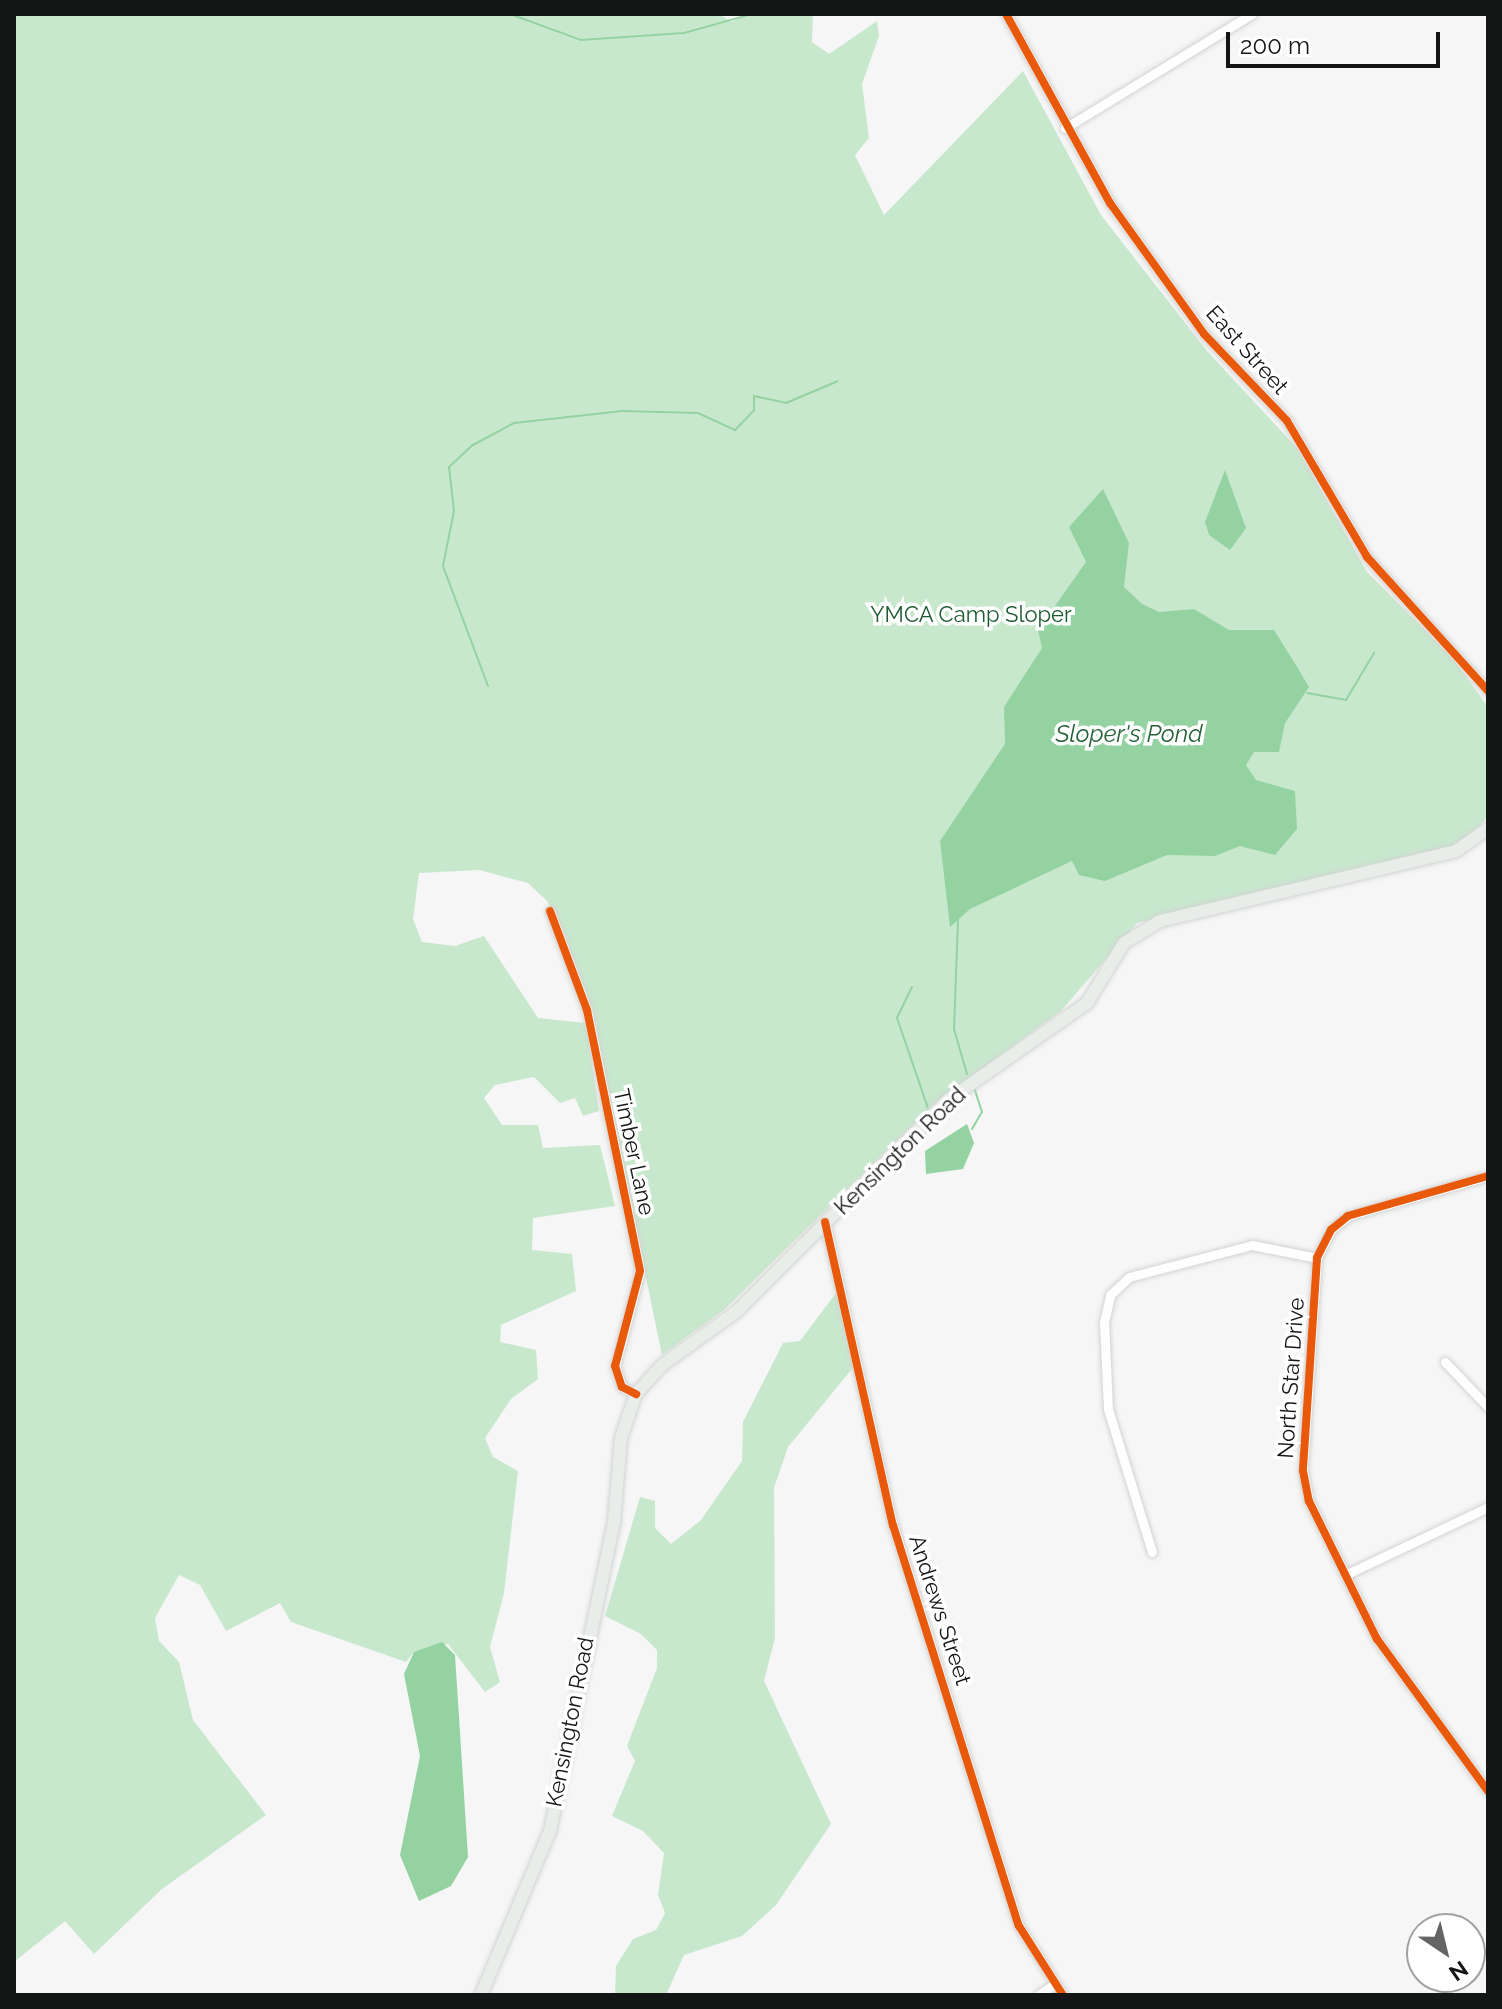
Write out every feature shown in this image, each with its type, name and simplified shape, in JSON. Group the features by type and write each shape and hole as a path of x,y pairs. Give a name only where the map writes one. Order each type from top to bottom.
{"main road":[{"name":"Kensington Road","path":"481,1995 550,1831 614,1523 621,1438 636,1394 661,1366 736,1312 948,1100 1087,1003 1124,943 1160,921 1456,851 1488,829"}],"street":[{"name":"East Street","path":"1006,14 1065,128 1204,334 1287,421 1367,557 1488,691"},
{"path":"1065,128 1252,14"},
{"name":"Timber Lane","path":"550,911 587,1010 640,1271 615,1366 622,1387 636,1394"},
{"path":"1152,1552 1108,1409 1104,1322 1110,1295 1129,1277 1252,1245 1317,1258 1348,1216 1488,1176"},
{"name":"Andrews Street","path":"825,1222 893,1525 1019,1926 1063,1995"},
{"name":"North Star Drive","path":"1317,1258 1303,1471 1309,1501 1377,1639 1488,1791"},
{"path":"1445,1362 1488,1407"},
{"path":"1347,1574 1488,1507"},
{"path":"1039,1995 1054,1984"}],"green space":[{"name":"YMCA Camp Sloper","path":"14,14 719,14 732,22 746,14 813,14 812,42 829,54 877,21 879,36 862,84 869,138 855,155 884,215 1023,71 1101,215 1207,351 1297,448 1367,572 1451,656 1488,707 1488,816 1465,843 1137,923 1061,1011 936,1102 725,1309 662,1355 588,999 548,902 528,883 479,870 419,873 413,919 422,942 455,946 484,936 538,1018 586,1023 599,1111 583,1116 575,1098 560,1103 534,1077 495,1085 484,1098 502,1125 538,1125 543,1148 600,1145 615,1206 533,1218 532,1250 572,1254 576,1291 501,1325 500,1342 536,1350 538,1379 511,1399 485,1438 493,1457 518,1471 504,1593 490,1647 500,1682 485,1692 448,1644 414,1652 406,1662 291,1622 280,1603 226,1631 200,1585 179,1575 155,1618 159,1641 179,1662 193,1720 266,1815 162,1889 94,1954 65,1921 14,1962"},
{"path":"836,1293 856,1364 788,1447 774,1488 775,1638 764,1681 831,1824 776,1905 742,1936 684,1955 666,1995 615,1995 616,1966 633,1939 656,1930 665,1913 658,1895 664,1853 643,1831 612,1816 635,1761 627,1746 657,1668 657,1650 641,1634 605,1616 640,1497 655,1501 655,1528 671,1544 701,1520 742,1461 743,1422 783,1343 800,1341"}],"water":[{"path":"1225,470 1246,528 1230,550 1209,535 1205,522"},
{"name":"Sloper's Pond","path":"1103,489 1129,543 1124,587 1142,604 1159,612 1194,609 1229,630 1274,630 1309,687 1285,723 1279,752 1254,752 1246,765 1256,780 1295,791 1297,829 1275,855 1240,846 1215,856 1167,855 1105,881 1079,875 1072,861 970,909 950,927 940,841 1005,744 1004,707 1042,648 1038,630 1086,562 1069,527"},
{"path":"967,1124 974,1143 963,1169 926,1174 925,1151"},
{"path":"442,1642 455,1655 468,1857 451,1886 419,1901 400,1855 420,1756 404,1674 414,1652"}],"waterway":[{"path":"510,14 581,40 684,33 752,14"},
{"path":"488,686 443,566 454,511 449,467 473,445 514,423 622,411 698,413 735,430 754,410 754,396 786,403 838,381"},
{"path":"1307,693 1346,700 1374,653"},
{"path":"958,920 954,1029 967,1074"},
{"path":"912,987 897,1018 928,1108"},
{"path":"972,1129 982,1112 975,1090"}],"cycle path":[{"path":"1006,14 1110,203 1204,334 1287,421 1367,557 1488,691"},
{"path":"550,911 587,1010 640,1271 615,1366 622,1387 636,1394"},
{"path":"1488,1176 1348,1216 1331,1230 1317,1258 1303,1471 1309,1501 1377,1639 1488,1791"},
{"path":"825,1222 893,1525 1019,1926 1063,1995"}]}
